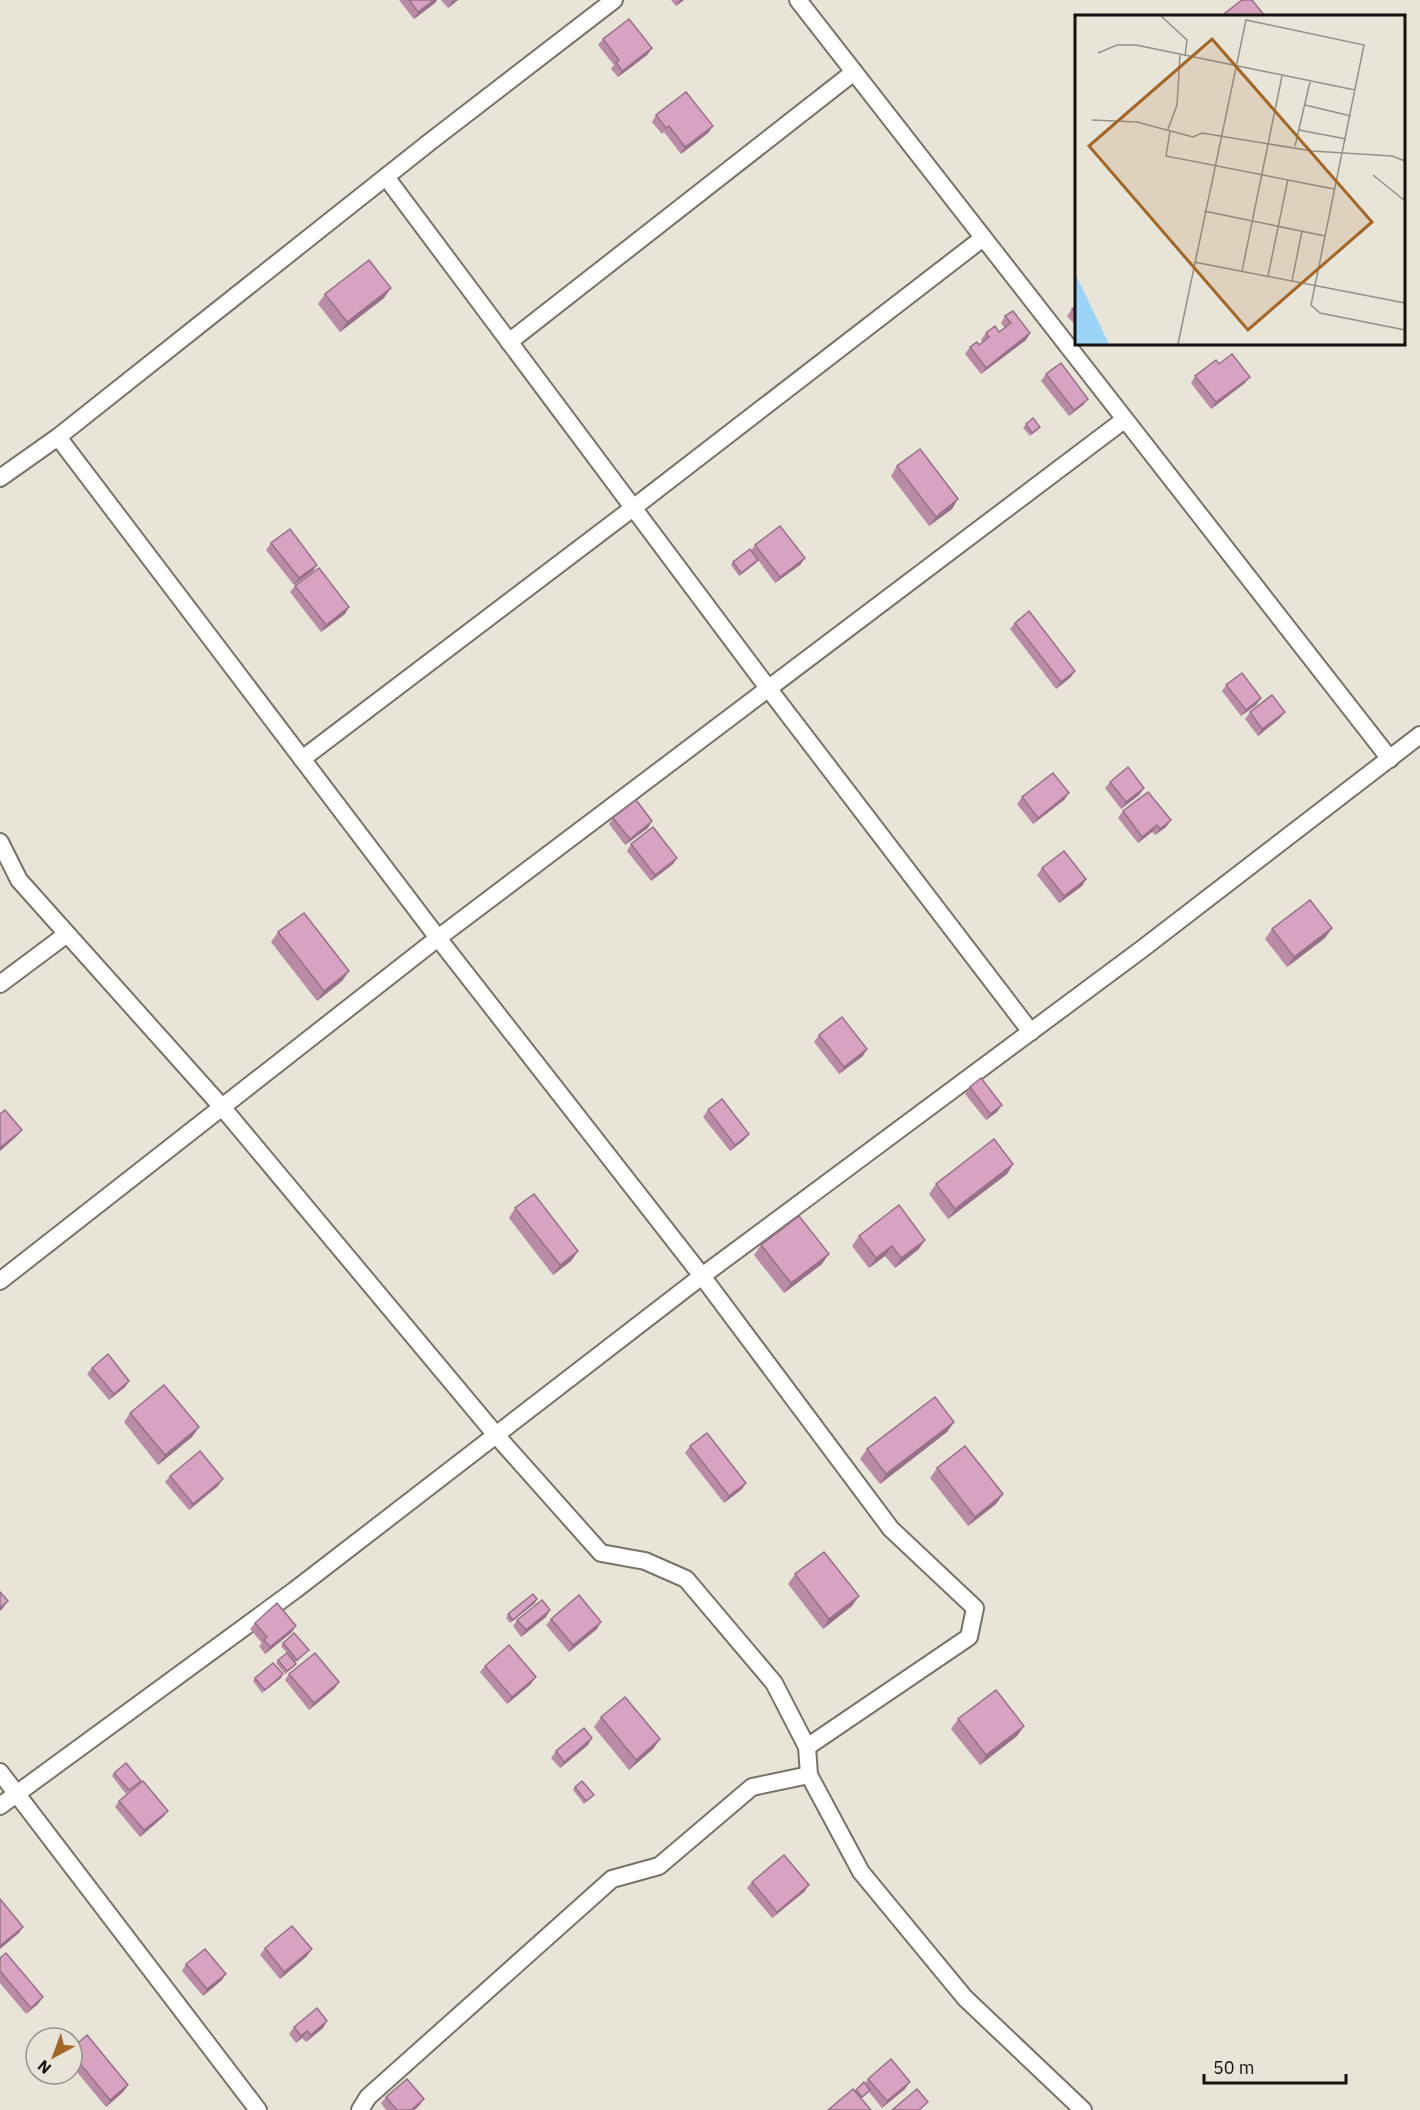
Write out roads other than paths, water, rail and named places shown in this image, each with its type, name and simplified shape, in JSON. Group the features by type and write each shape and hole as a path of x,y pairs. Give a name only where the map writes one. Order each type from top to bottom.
{"street":[{"path":"0,478 58,437 614,0"},
{"path":"798,0 1390,759"},
{"path":"509,342 854,72"},
{"path":"386,177 768,688 1031,1032"},
{"path":"302,759 983,238"},
{"path":"0,1281 438,938 1124,420"},
{"path":"58,437 438,938 702,1276 891,1529 975,1608 969,1637 807,1747"},
{"path":"0,1806 295,1590 702,1276 1143,949 1420,735"},
{"path":"0,842 19,880 222,1107 496,1435 601,1553 645,1561 686,1579 774,1683 807,1747 809,1774 861,1872 964,1998 1083,2110"},
{"path":"0,984 68,934"},
{"path":"0,1772 258,2110"},
{"path":"360,2110 368,2097 612,1879 659,1866 752,1787 809,1774"}]}
